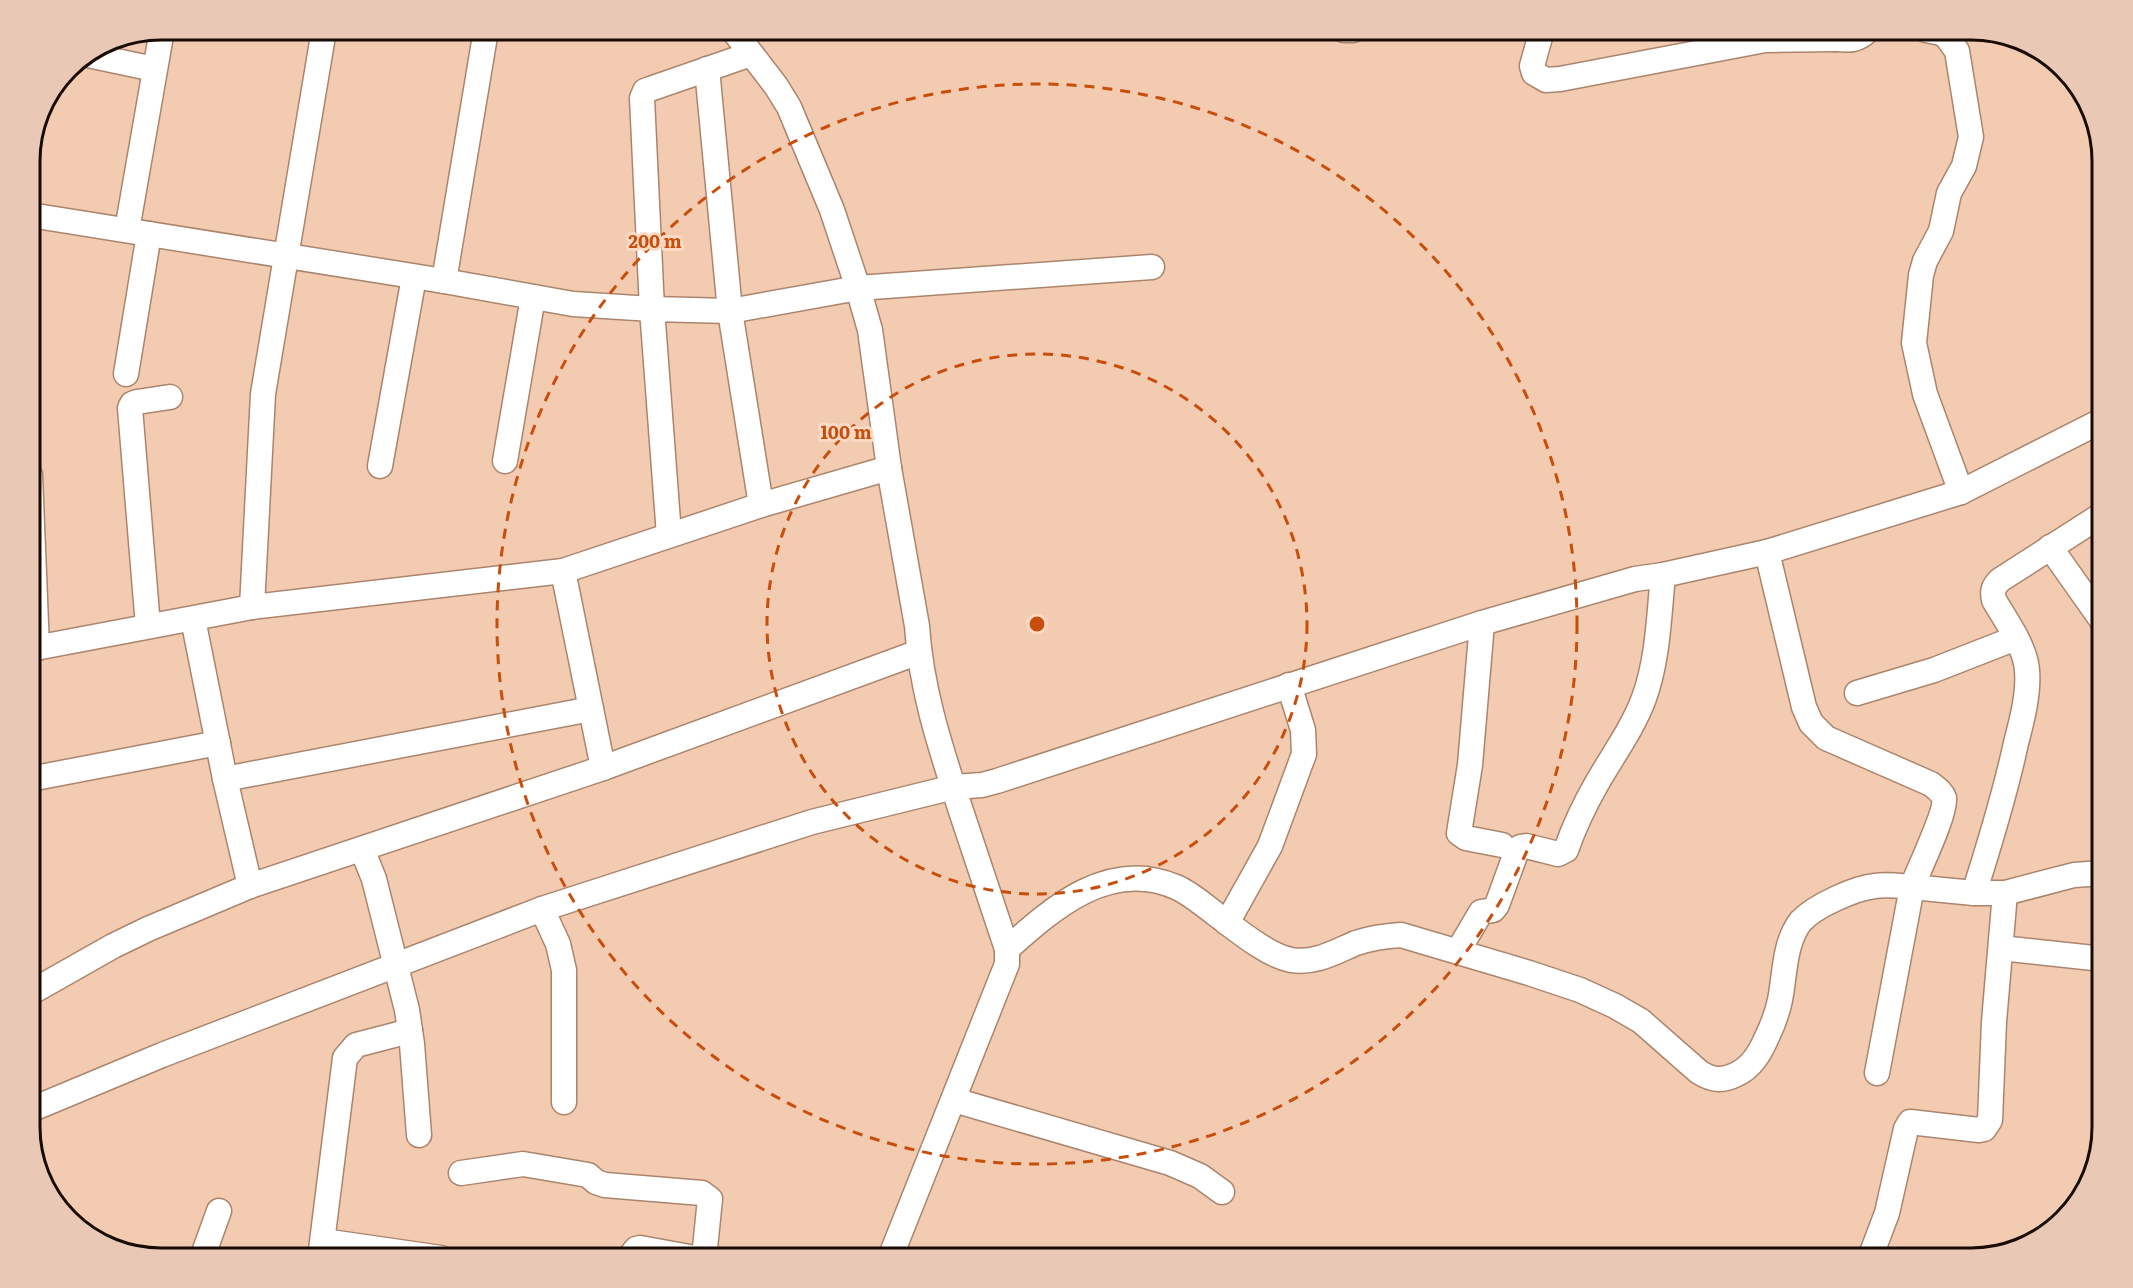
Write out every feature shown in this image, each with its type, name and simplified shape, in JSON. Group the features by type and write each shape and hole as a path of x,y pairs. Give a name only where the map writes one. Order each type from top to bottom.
{"street":[{"path":"1539,40 1532,66 1534,73 1546,80 1764,40"},
{"path":"1949,40 1957,51 1971,137 1964,166 1949,194 1941,231 1925,261 1921,274 1914,344 1929,405 1960,492"},
{"path":"126,374 154,69 160,41"},
{"path":"252,607 263,394 322,41"},
{"path":"444,281 484,41"},
{"path":"741,41 789,107 832,210 858,288 870,330 889,468 914,606 928,705 1007,949 1006,963 899,1248"},
{"path":"669,536 652,309 642,98 645,91 650,89 752,54"},
{"path":"100,58 154,69"},
{"path":"707,69 730,311 761,504"},
{"path":"41,217 444,281 573,304 652,309 730,311 858,288 1152,267"},
{"path":"380,466 414,277"},
{"path":"505,461 533,297"},
{"path":"148,626 130,408 136,402 170,397"},
{"path":"41,1105 162,1055 542,909 812,822 954,787 982,785 997,781 1482,623 1627,581 1767,552 1960,492 2092,428"},
{"path":"41,648 252,607 563,571 761,504 889,468"},
{"path":"1974,893 2002,806 2022,721 2027,670 2025,657 1994,600 1992,593 1994,586 2049,547 2092,521"},
{"path":"2049,547 2092,607"},
{"path":"1767,552 1804,708 1811,723 1826,738 1931,784 1944,800 1941,815 1912,887 1877,1073"},
{"path":"563,571 603,768"},
{"path":"1458,951 1480,912 1493,910 1497,905 1520,847 1526,846 1558,854 1566,850 1572,831 1644,698 1655,647 1663,575"},
{"path":"193,619 225,779 250,886"},
{"path":"1482,623 1470,765 1460,833 1466,838 1502,845"},
{"path":"1857,693 1934,670 2016,638"},
{"path":"41,987 148,928 250,886 603,768 919,652"},
{"path":"1227,923 1269,846 1297,778 1304,754 1304,730 1289,685"},
{"path":"225,779 591,709"},
{"path":"41,777 218,743"},
{"path":"362,849 374,879 410,1031 419,1135"},
{"path":"1007,949 1058,906 1090,888 1103,883 1125,880 1162,882 1179,888 1268,950 1291,960 1323,958 1357,943 1381,936 1401,935 1580,990 1641,1021 1699,1072 1709,1078 1720,1080 1745,1070 1762,1049 1773,1024 1779,1002 1789,949 1800,922 1811,912 1873,886 1892,885 1974,893 2005,893 2074,875 2092,874"},
{"path":"1874,1248 1887,1213 1908,1125 1913,1121 1979,1130 1984,1128 1990,1120 1994,1022 2005,893"},
{"path":"542,909 558,944 564,970 564,1102"},
{"path":"2001,948 2092,958"},
{"path":"322,1248 345,1058 356,1045 410,1031"},
{"path":"954,1100 1170,1163 1200,1176 1222,1192"},
{"path":"460,1173 523,1164 588,1175 596,1182 605,1185 702,1193 710,1199 705,1248"},
{"path":"206,1248 219,1211"}]}
